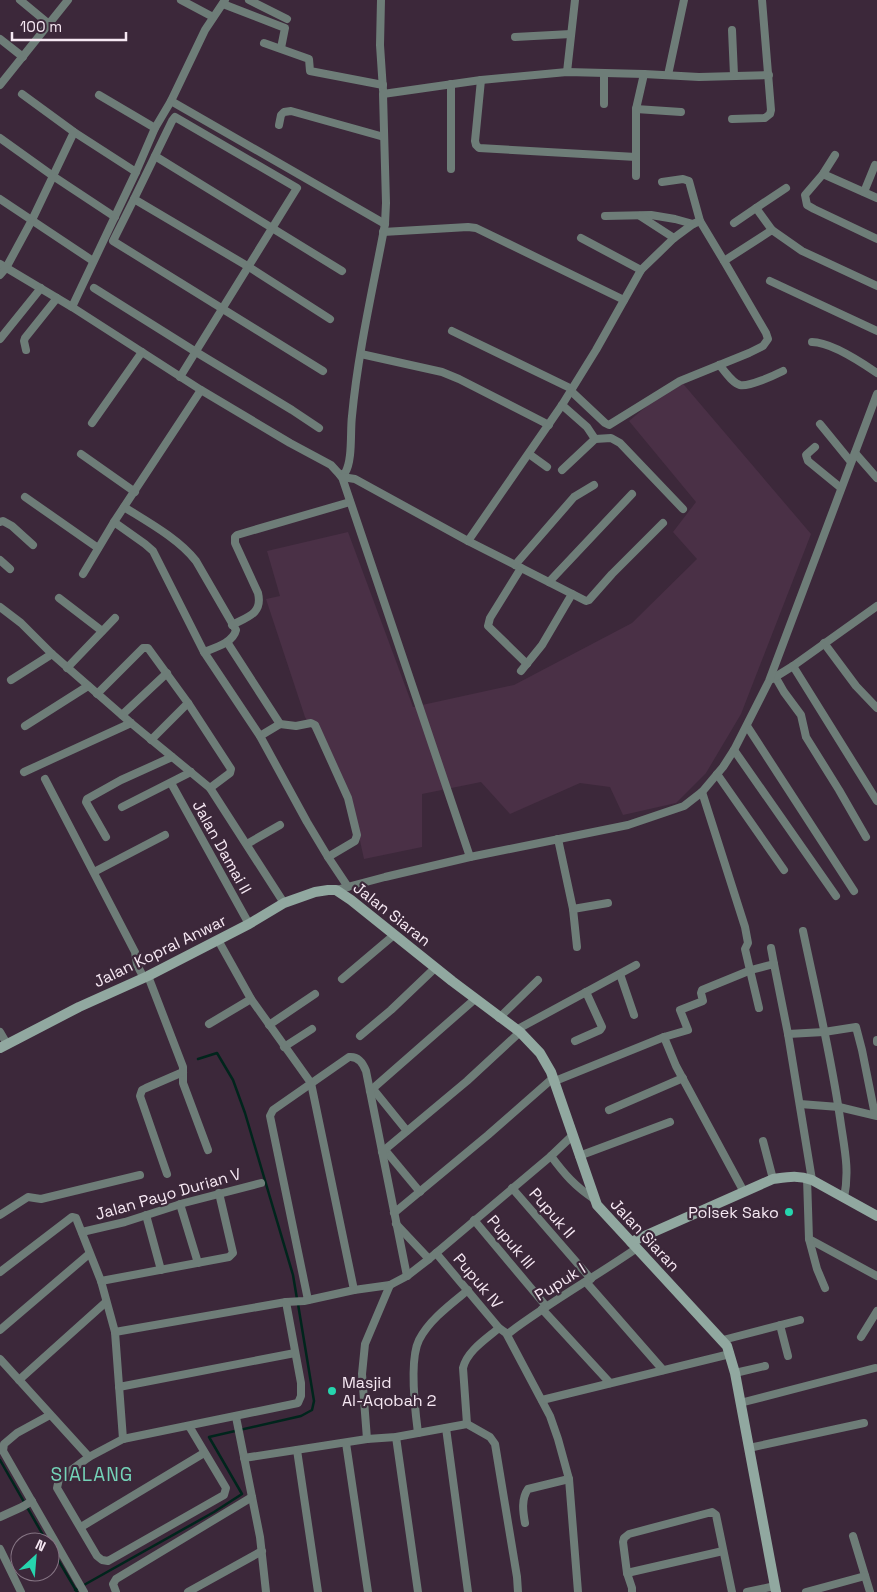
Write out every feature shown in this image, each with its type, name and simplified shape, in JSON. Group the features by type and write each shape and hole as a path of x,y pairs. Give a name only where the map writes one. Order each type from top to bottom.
{"street":[{"path":"20,0 49,24"},
{"path":"0,85 68,0"},
{"path":"181,0 213,17"},
{"path":"249,0 287,19"},
{"path":"341,476 349,464 352,415 361,354 384,228 386,203 380,45 381,0"},
{"path":"567,72 575,0"},
{"path":"668,75 684,0"},
{"path":"732,119 766,118 770,114 769,75 762,0"},
{"path":"72,307 155,128 171,101 205,30 224,2 285,28 281,48"},
{"path":"732,30 734,76"},
{"path":"515,37 571,34"},
{"path":"0,39 23,57"},
{"path":"264,43 309,59 310,71 383,90 567,72 699,77 769,75"},
{"path":"604,74 604,104"},
{"path":"636,176 636,109 644,74"},
{"path":"481,80 476,141 476,145 479,148 636,157"},
{"path":"451,84 451,169"},
{"path":"22,94 74,132 136,172"},
{"path":"99,95 155,128"},
{"path":"171,101 384,228 476,228 624,300"},
{"path":"636,109 681,112"},
{"path":"279,125 281,115 284,112 291,111 384,137"},
{"path":"180,377 196,352 223,308 273,228 296,192 297,188 175,117 113,242 223,308 323,371"},
{"path":"0,275 3,266 32,220 74,132"},
{"path":"0,138 115,217"},
{"path":"835,155 823,174 805,195 805,198 814,210 877,239"},
{"path":"155,156 342,271"},
{"path":"864,192 875,165"},
{"path":"823,174 877,198"},
{"path":"452,330 572,390 609,425 680,381 763,346 768,338 766,333 724,261 696,222 689,181 683,178 662,182"},
{"path":"734,223 786,188"},
{"path":"0,199 93,261"},
{"path":"134,199 249,267 330,319"},
{"path":"756,208 772,230 802,251 877,286"},
{"path":"605,216 651,215 696,222"},
{"path":"640,216 674,238"},
{"path":"468,541 550,425 640,270 674,238 696,222"},
{"path":"724,261 772,230"},
{"path":"581,238 640,270"},
{"path":"3,266 72,307 201,390 331,465 341,476 470,857"},
{"path":"770,281 877,330"},
{"path":"0,339 41,288"},
{"path":"94,288 319,428"},
{"path":"26,350 25,338 57,298"},
{"path":"812,342 821,342 877,373"},
{"path":"92,423 142,352"},
{"path":"361,354 442,372 550,425"},
{"path":"719,365 737,383 743,386 783,371"},
{"path":"83,574 114,522 201,390"},
{"path":"336,890 470,857 628,825 676,810 692,801 702,792 734,750 773,679 841,488 877,394"},
{"path":"562,405 586,427 595,439"},
{"path":"820,424 851,462"},
{"path":"562,470 595,439 611,438 620,443 683,510"},
{"path":"815,447 806,455 808,460 841,488"},
{"path":"855,453 877,478"},
{"path":"81,454 135,492"},
{"path":"529,454 547,467"},
{"path":"341,476 355,479 468,541 586,600 589,600 663,523"},
{"path":"527,664 488,626 490,618 518,567 574,497 594,485"},
{"path":"549,582 632,494"},
{"path":"25,497 98,548"},
{"path":"232,625 254,613 258,609 260,602 235,543 235,537 350,502"},
{"path":"124,507 160,530 189,552 236,630 235,634 227,642 204,652"},
{"path":"0,522 3,521 12,526 33,545"},
{"path":"114,522 153,551 204,652 260,736 328,857 348,887"},
{"path":"0,560 10,569"},
{"path":"521,671 542,645 572,594"},
{"path":"59,598 102,631"},
{"path":"773,679 877,606"},
{"path":"0,607 21,623 67,668 130,723 210,788 248,844 284,903"},
{"path":"67,668 115,618"},
{"path":"227,642 280,724"},
{"path":"824,644 856,686 877,708"},
{"path":"97,694 145,647 148,648 188,703 231,771 210,788"},
{"path":"11,680 52,654"},
{"path":"793,666 877,801"},
{"path":"122,715 167,673"},
{"path":"773,679 801,715 806,737 866,837"},
{"path":"25,726 88,686"},
{"path":"150,740 188,703"},
{"path":"24,772 130,723"},
{"path":"260,736 280,724 296,726 311,723 315,725 348,798 356,838 355,841 328,857"},
{"path":"747,726 854,891"},
{"path":"734,750 836,896"},
{"path":"106,837 86,802 86,798 172,757"},
{"path":"122,807 191,772"},
{"path":"717,774 784,870"},
{"path":"45,779 135,952 138,965 146,977 183,1067 183,1083 208,1150"},
{"name":"Jalan Damai II","path":"171,783 249,924"},
{"path":"702,792 745,927 748,943 746,950 759,1008"},
{"path":"248,844 280,825"},
{"path":"94,872 165,835"},
{"path":"558,839 573,909 578,947"},
{"name":"Jalan Kopral Anwar","path":"4,1046 79,1007 146,977 249,924 284,903 323,890 336,890"},
{"name":"Jalan Siaran","path":"336,890 518,1031 542,1056 554,1080 594,1199 604,1214 723,1340 730,1354 735,1373 775,1589"},
{"path":"573,909 608,903"},
{"path":"803,931 839,1107 848,1170 844,1198"},
{"path":"342,978 394,934"},
{"path":"218,940 251,999 311,1083 354,1290"},
{"path":"771,948 800,1104 809,1179 809,1239 825,1288"},
{"path":"394,1213 554,1080 664,1037 687,1031 688,1028 680,1010 703,1001 701,990 751,970 774,964"},
{"path":"384,1151 467,1081 518,1031 636,965"},
{"path":"360,1036 391,1010 435,968"},
{"path":"620,974 634,1015"},
{"path":"499,1018 538,980"},
{"path":"575,1041 600,1030 602,1027 586,992"},
{"path":"269,1025 315,994"},
{"path":"209,1024 251,999"},
{"path":"372,1090 475,999"},
{"path":"788,1034 824,1032 856,1027 876,1116 839,1107 800,1104"},
{"path":"284,1047 312,1029"},
{"path":"0,1032 4,1046"},
{"path":"664,1037 683,1078 744,1192"},
{"path":"306,1300 270,1116 273,1110 344,1060 353,1057 363,1064 372,1090 407,1276"},
{"path":"167,1174 140,1096 142,1090 183,1072"},
{"path":"610,1110 683,1078"},
{"path":"372,1090 407,1131"},
{"path":"579,1156 670,1122"},
{"path":"115,1332 390,1285 407,1276 429,1259 551,1156 572,1134"},
{"path":"763,1141 774,1179"},
{"path":"384,1151 420,1192"},
{"path":"551,1156 566,1177 577,1188 594,1199"},
{"path":"0,1215 28,1197 41,1199 140,1175"},
{"path":"634,1245 744,1192 774,1179 791,1176 809,1179 877,1216"},
{"name":"Jalan Payo Durian V","path":"82,1232 125,1222 180,1204 261,1183"},
{"name":"Pupuk II","path":"512,1188 663,1370"},
{"path":"101,1281 230,1257 233,1253 220,1194"},
{"path":"180,1204 198,1263"},
{"path":"146,1215 161,1270"},
{"path":"0,1272 72,1217 76,1218 101,1281 115,1332 123,1439"},
{"name":"Pupuk III","path":"474,1220 544,1307 610,1383"},
{"path":"396,1224 429,1259"},
{"path":"809,1239 877,1276"},
{"name":"Pupuk I","path":"506,1333 509,1333 544,1307 588,1281 634,1245"},
{"name":"Pupuk IV","path":"436,1252 499,1328"},
{"path":"0,1330 89,1254"},
{"path":"367,1439 362,1374 365,1344 390,1285"},
{"path":"418,1433 414,1403 416,1348 419,1339 430,1324 468,1290"},
{"path":"19,1380 106,1302"},
{"path":"189,1426 226,1488 226,1492 221,1498 108,1561 102,1560 97,1556 57,1488 60,1479 89,1457 123,1439 189,1426 236,1420 298,1403 301,1389 289,1302"},
{"path":"861,1337 877,1311"},
{"path":"723,1340 800,1320"},
{"path":"780,1325 788,1356"},
{"path":"467,1424 464,1361 499,1328 506,1333 542,1400 552,1424 569,1479 578,1592"},
{"path":"119,1387 295,1353"},
{"path":"542,1400 730,1354"},
{"path":"0,1359 89,1457"},
{"path":"735,1373 765,1366"},
{"path":"740,1403 875,1368"},
{"path":"50,1415 17,1434 4,1444 3,1451 28,1504 83,1592"},
{"path":"236,1420 262,1551 266,1592"},
{"path":"749,1448 864,1423"},
{"path":"244,1458 367,1439 396,1437 467,1424 490,1438 498,1452 518,1592"},
{"path":"446,1428 468,1592"},
{"path":"396,1437 418,1592"},
{"path":"346,1443 368,1592"},
{"path":"297,1450 318,1592"},
{"path":"81,1527 204,1453"},
{"path":"525,1523 523,1510 524,1496 528,1489 569,1479"},
{"path":"116,1592 114,1584 116,1579 252,1497"},
{"path":"0,1517 28,1504"},
{"path":"632,1592 627,1573 624,1538 629,1534 712,1512 716,1515 732,1592"},
{"path":"853,1536 870,1592"},
{"path":"0,1549 21,1592"},
{"path":"188,1592 262,1551"},
{"path":"627,1573 723,1551"},
{"path":"0,1568 6,1561"},
{"path":"806,1592 865,1576"},
{"path":"748,1592 775,1589"}],"shaded area":[{"path":"679,379 811,534 741,714 706,773 676,803 623,815 610,787 580,783 510,814 481,782 422,794 422,847 364,859 350,795 305,717 266,599 280,596 267,551 348,532 413,707 514,685 632,623 697,559 673,532 696,502 629,421"}],"waterway":[{"path":"198,1059 217,1053 233,1080 245,1113 293,1275 297,1299"},
{"path":"75,1590 214,1512 242,1494 209,1437 301,1416 312,1410 314,1401 298,1304"},
{"path":"0,1460 41,1532"},
{"path":"60,1563 77,1592"}],"place":[{"name":"Polsek Sako","path":"789,1212"},
{"name":"Masjid Al-Aqobah 2","path":"332,1391"}],"district":[{"name":"SIALANG","path":"92,1474"}]}
